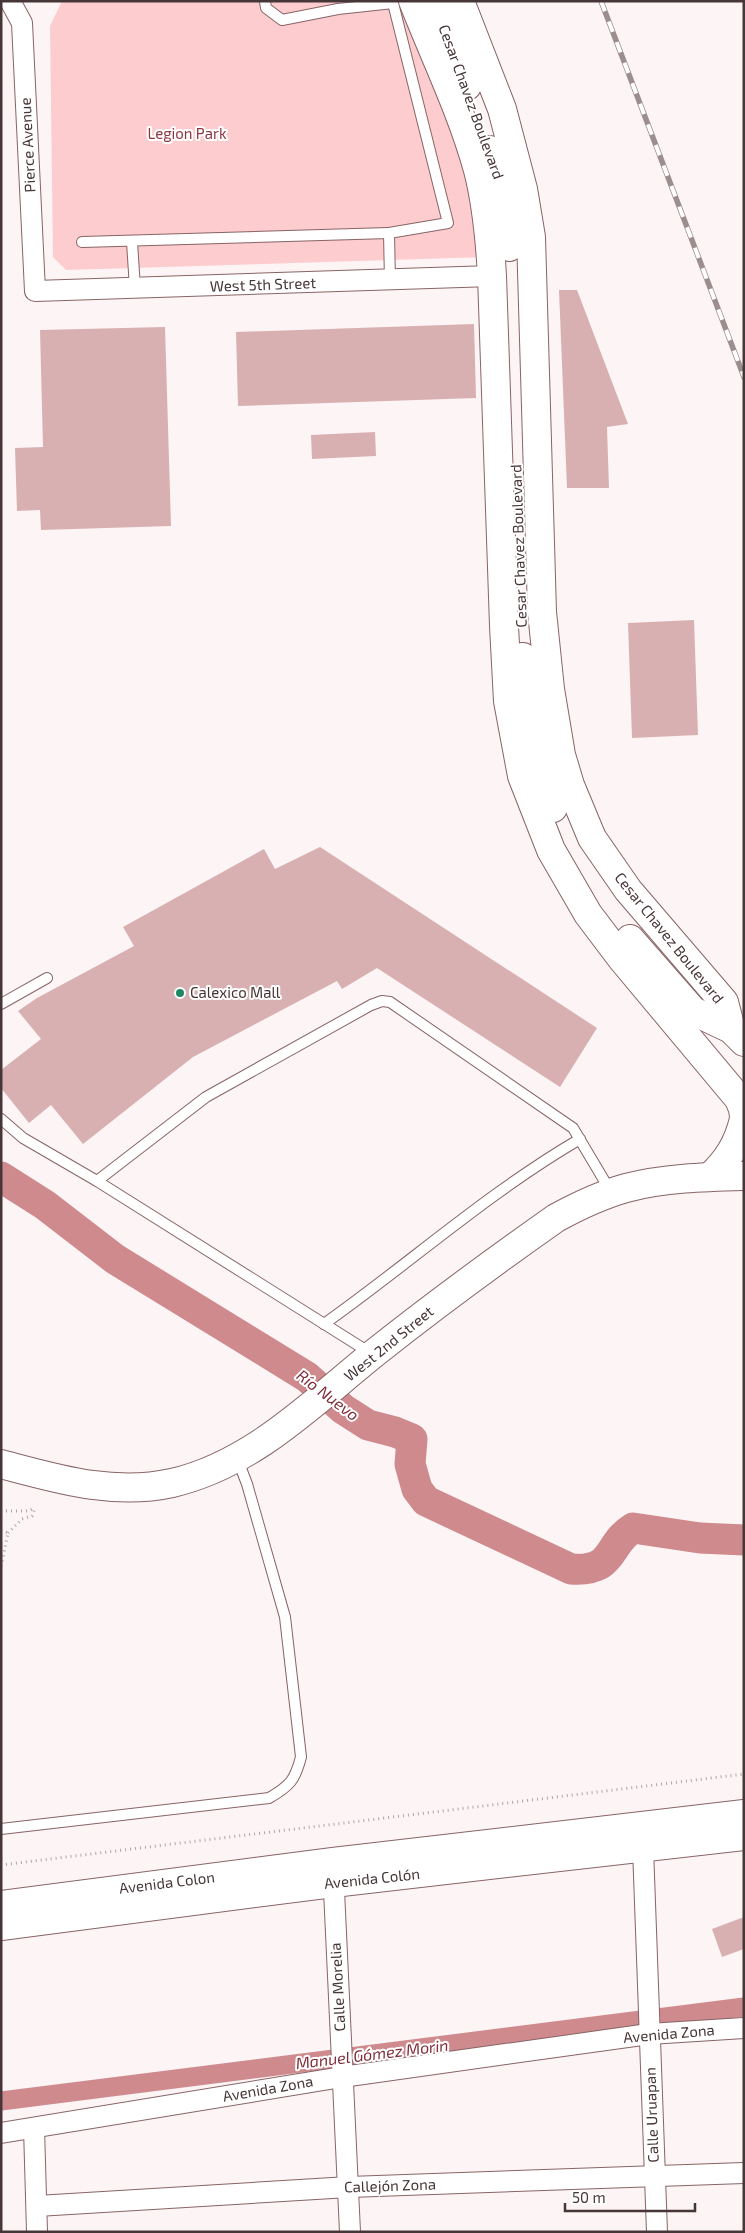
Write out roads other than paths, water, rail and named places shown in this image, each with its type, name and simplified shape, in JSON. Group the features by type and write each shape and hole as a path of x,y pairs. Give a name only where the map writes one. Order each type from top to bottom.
{"main road":[{"name":"Cesar Chavez Boulevard","path":"435,1 490,146 503,192 510,264 523,658 530,718 542,775 560,827 600,903 637,948 694,1011 737,1036"},
{"name":"Cesar Chavez Boulevard","path":"460,1 502,109 519,174 531,237 542,612 550,688 561,755 570,785 592,838 628,890 724,1002 737,1036"},
{"path":"399,2 469,140 478,170 488,221 492,276 506,664 511,718 522,776 551,850 588,914 622,959 739,1099 744,1109 740,1135 733,1150 710,1177"},
{"name":"West 2nd Street","path":"1,1464 66,1481 101,1487 132,1487 171,1483 210,1471 237,1458 295,1420 364,1363 492,1264 556,1218 611,1193 655,1182 744,1176"},
{"name":"Avenida Colón","path":"1,1926 333,1872 744,1814"},
{"name":"Avenida Colón","path":"333,1872 642,1848 744,1836"},
{"name":"Avenida Colon","path":"1,1905 333,1872"}],"street":[{"name":"Pierce Avenue","path":"10,1 22,23 35,291"},
{"name":"West 5th Street","path":"35,291 390,281 492,276"},
{"name":"Calle Uruapan","path":"642,1848 657,2232"},
{"name":"Calle Morelia","path":"333,1872 350,2232"},
{"name":"Avenida Zona","path":"1,2133 342,2077 649,2034 744,2028"},
{"path":"34,2128 37,2232"},
{"name":"Callejón Zona","path":"36,2206 349,2187 744,2174"}],"lane":[{"path":"82,242 389,233 448,224 399,2 338,9 282,20 266,8 265,1"},
{"path":"389,233 390,281"},
{"path":"132,242 135,288"},
{"path":"1,1004 47,978"},
{"path":"96,1181 206,1097 371,1005 382,1001 390,1002 573,1128 611,1193"},
{"path":"1,1119 23,1138 96,1181 324,1324 364,1363"},
{"path":"324,1324 380,1284 536,1164 580,1138"},
{"path":"1,1829 270,1798 285,1789 296,1775 301,1757 285,1617 247,1484 237,1458"}],"waterway":[{"name":"Río Nuevo","path":"1,1177 45,1205 115,1259 307,1377 343,1409 368,1425 395,1432 412,1439 410,1464 417,1489 426,1501 571,1569 585,1569 603,1562 624,1535 633,1528 700,1538 744,1540"},
{"name":"Manuel Gómez Morin","path":"1,2101 744,2007"}],"railway":[{"path":"601,1 744,377"}],"place":[{"name":"Calexico Mall","path":"180,993"}],"park label":[{"name":"Legion Park","path":"187,134"}]}
